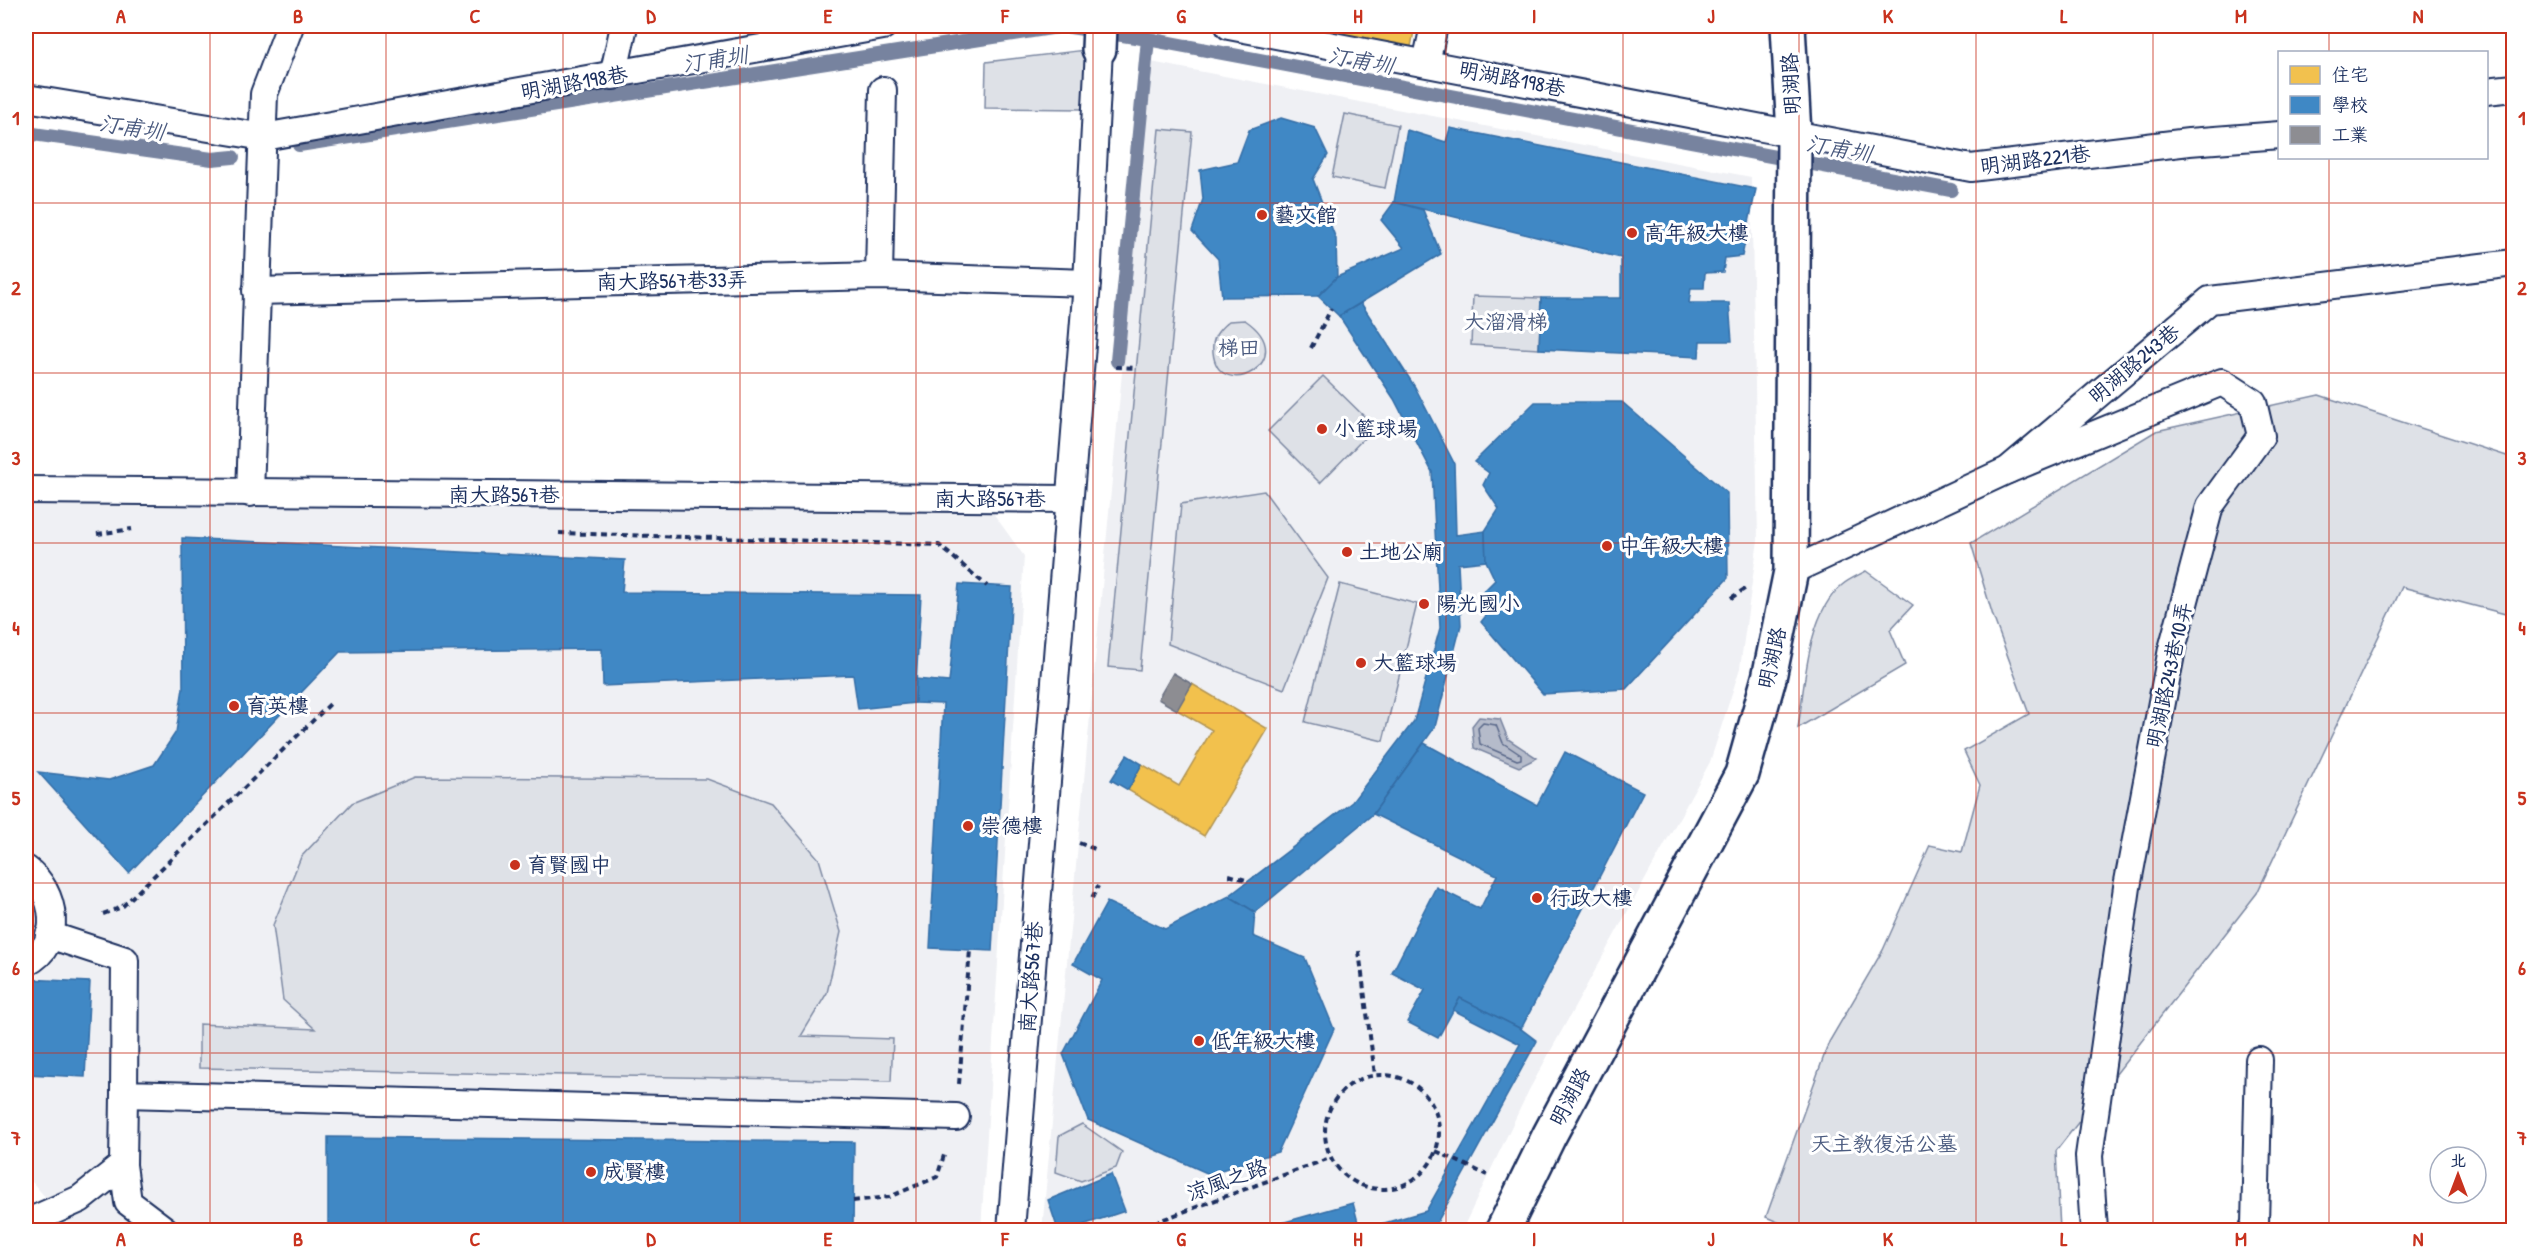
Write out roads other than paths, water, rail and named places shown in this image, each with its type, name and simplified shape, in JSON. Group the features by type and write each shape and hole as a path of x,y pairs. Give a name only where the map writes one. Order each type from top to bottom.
{"street":[{"name":"明湖路","path":"1503,1230 1549,1136 1742,774 1769,678 1791,571 1794,134 1788,26"}],"lane":[{"path":"250,493 264,94 290,26"},
{"path":"613,76 624,26"},
{"name":"明湖路198巷","path":"26,98 264,137 613,76 857,28 883,26"},
{"path":"1426,63 1434,26"},
{"name":"明湖路198巷","path":"1246,27 1794,134"},
{"path":"1069,499 1087,283 1099,37"},
{"path":"2488,91 2514,88"},
{"path":"879,276 883,90"},
{"name":"明湖路221巷","path":"1794,134 1971,168 2189,142 2278,135"},
{"name":"明湖路243巷","path":"1791,571 2008,470 2210,300 2514,262"},
{"name":"南大路567巷33弄","path":"256,291 879,276 1087,283"},
{"name":"明湖路243巷10弄","path":"2008,470 2222,382 2253,402 2261,436 2210,506 2172,649 2127,887 2088,1156 2094,1230"},
{"name":"南大路567巷","path":"26,490 1069,499 1011,1230"},
{"path":"26,869 40,882 49,898 53,917 49,935 42,950 26,963"},
{"path":"49,935 125,960 123,1165 128,1202 165,1230"},
{"path":"2252,1230 2255,1224 2259,1060"},
{"path":"124,1094 956,1117"},
{"path":"26,1223 80,1199 123,1165"}],"water":[{"path":"1479,717 1500,719 1508,739 1537,758 1519,767 1474,748 1472,726"}],"waterway":[{"name":"汀甫圳","path":"299,145 1064,26 1148,39 1951,190"},
{"path":"1117,361 1148,39"},
{"name":"汀甫圳","path":"26,133 212,159 233,157"}],"place":[{"name":"藝文館","path":"1262,215"},
{"name":"高年級大樓","path":"1632,233"},
{"name":"小籃球場","path":"1322,429"},
{"name":"中年級大樓","path":"1607,546"},
{"name":"土地公廟","path":"1347,552"},
{"name":"陽光國小","path":"1424,604"},
{"name":"大籃球場","path":"1361,663"},
{"name":"育英樓","path":"234,706"},
{"name":"崇德樓","path":"968,826"},
{"name":"育賢國中","path":"515,865"},
{"name":"行政大樓","path":"1537,898"},
{"name":"低年級大樓","path":"1199,1041"},
{"name":"成賢樓","path":"591,1172"}],"park label":[{"name":"大溜滑梯","path":"1506,322"},
{"name":"梯田","path":"1239,348"},
{"name":"天主教復活公墓","path":"1884,1144"}]}
